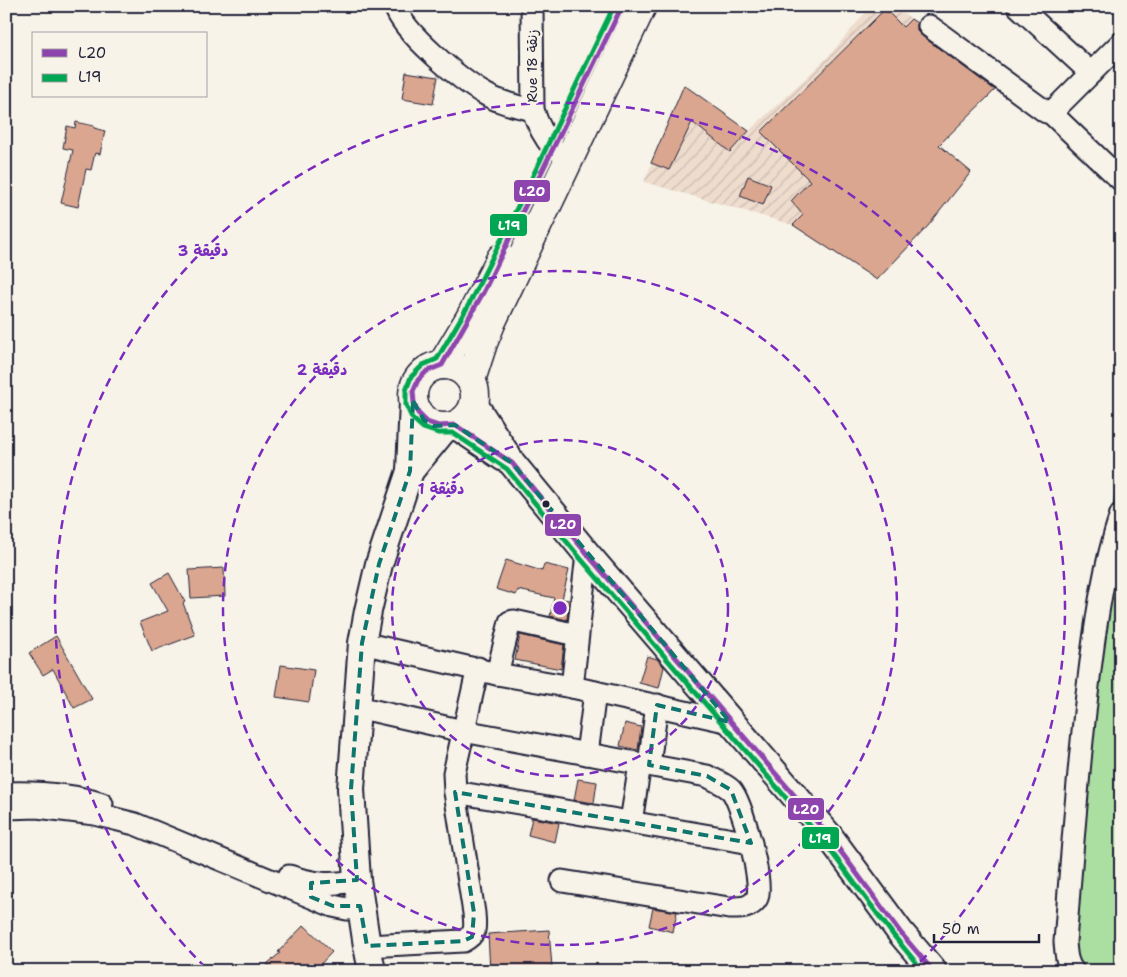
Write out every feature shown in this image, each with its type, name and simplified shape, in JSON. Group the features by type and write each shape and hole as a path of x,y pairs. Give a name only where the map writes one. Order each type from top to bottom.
{"highway":[{"path":"442,365 482,298 622,6"},
{"path":"472,392 463,372 453,366 442,365 427,370 417,381 413,390 413,400 417,411 424,420 434,426 451,426 464,420 470,413 472,392 492,321 642,6"}],"main road":[{"path":"472,392 512,463 587,554 830,837 900,932 933,971"},
{"path":"370,958 357,880 351,789 362,643 379,564 410,471 413,400"},
{"path":"410,471 451,426 512,463"}],"street":[{"path":"395,6 412,33 461,77 485,95 509,105 533,110"},
{"name":"Rue 18 زنقة","path":"532,6 533,110 540,131 554,149"},
{"path":"1018,6 1091,73"},
{"path":"929,26 1042,110 1050,112 1121,180"},
{"path":"1050,112 1121,44"},
{"path":"1073,971 1069,965 1065,942 1080,753 1099,598 1110,547 1121,514"},
{"path":"572,687 587,554"},
{"path":"370,958 463,942 472,937 475,927 474,914 455,792 454,773 463,731 487,671 510,622 514,621 577,635"},
{"path":"362,643 730,722"},
{"path":"587,754 595,692"},
{"path":"631,822 657,705"},
{"path":"357,708 463,731 707,776 731,790 739,805 759,882 758,897 753,904 744,908 729,908 562,881"},
{"path":"6,793 24,792 70,796 143,814 311,890 333,906 347,909 360,906"},
{"path":"455,792 750,843"},
{"path":"6,808 37,807 95,814 135,824 311,890 357,880"}],"highlighted area":[{"path":"413,401 424,420 434,426 455,425 512,463 730,722 657,705 649,765 707,776 731,790 751,843 455,792 474,913 472,937 463,941 367,946 360,906 333,906 311,897 311,883 357,880 351,789 362,643 379,564 410,471"}],"shaded area":[{"path":"871,6 893,6 1003,82 948,136 936,143 971,172 928,226 877,280 793,225 644,182 684,85 749,131 827,58"}],"green space":[{"path":"1116,482 1121,483 1121,971 1089,971 1073,958 1100,618"}],"building":[{"path":"885,9 903,27 911,19 917,23 917,31 922,36 995,90 939,145 971,172 928,226 877,280 793,225 803,215 791,201 810,181 761,132"},
{"path":"406,72 438,77 433,104 402,99"},
{"path":"684,85 749,131 730,152 692,122 669,170 651,163"},
{"path":"76,122 94,126 94,128 105,131 100,154 95,153 91,170 86,169 78,207 61,203 73,150 63,148 67,126 75,128"},
{"path":"748,176 771,185 763,205 740,196"},
{"path":"506,560 542,571 544,564 569,570 562,599 569,600 567,620 550,616 554,598 518,590 516,595 496,589"},
{"path":"224,568 225,596 191,598 189,570"},
{"path":"169,573 185,602 183,603 195,635 152,651 140,622 168,611 152,583"},
{"path":"520,635 564,645 561,669 515,660"},
{"path":"56,636 92,699 74,708 53,669 43,675 29,653"},
{"path":"647,656 657,659 664,667 659,688 639,683"},
{"path":"281,665 314,670 309,702 276,697"},
{"path":"625,723 641,727 638,750 620,746"},
{"path":"578,779 597,782 594,803 574,800"},
{"path":"532,818 559,823 555,842 528,835"},
{"path":"653,908 677,912 673,932 649,926"},
{"path":"304,925 332,952 314,971 298,971 294,967 288,971 272,971 267,964 280,953 278,952"},
{"path":"549,930 552,967 490,971 488,934"}],"transit line":[{"name":"L19","path":"614,6 468,306 437,359 423,365 411,377 406,390 406,405 412,418 423,428 438,433 453,433 507,469 581,559 824,842 894,936 923,971"},
{"name":"L20","path":"622,6 484,291 442,365 427,371 418,380 413,391 414,403 418,413 427,422 439,426 455,425 512,463 587,554 830,837 900,932 933,971"}]}
